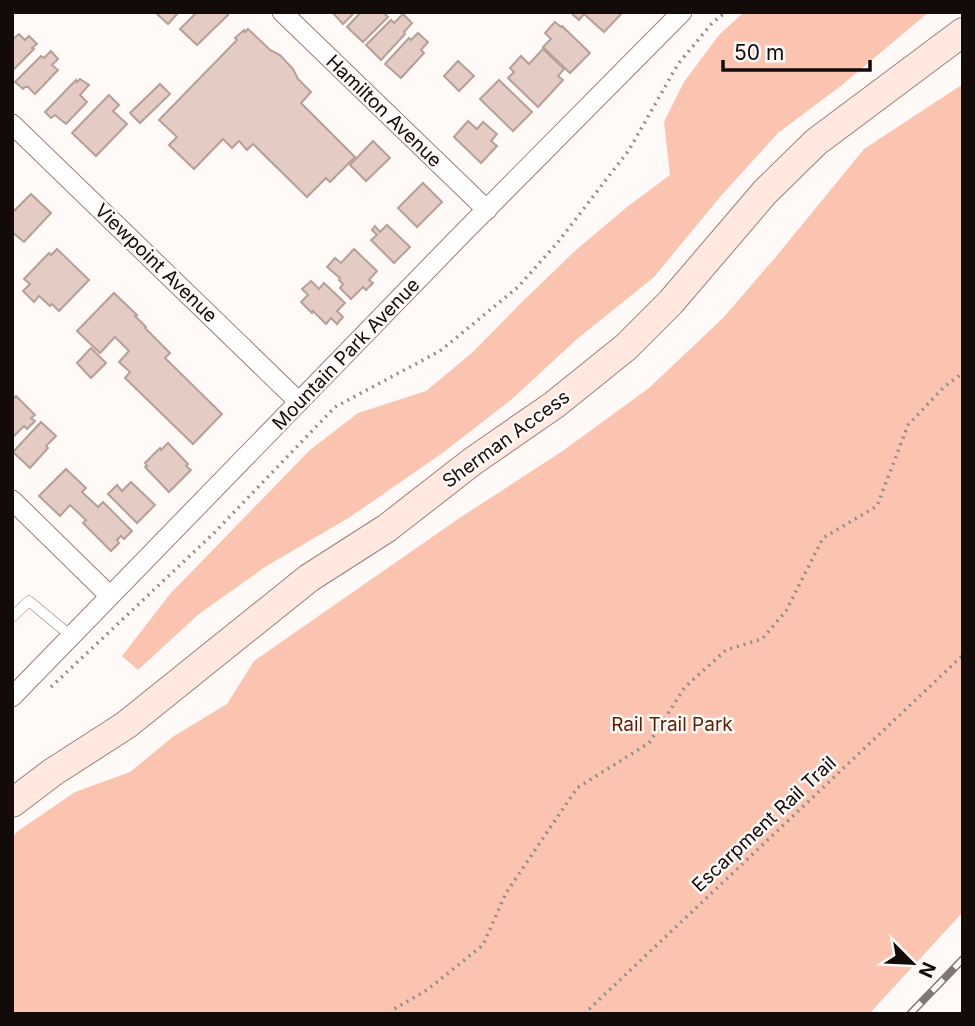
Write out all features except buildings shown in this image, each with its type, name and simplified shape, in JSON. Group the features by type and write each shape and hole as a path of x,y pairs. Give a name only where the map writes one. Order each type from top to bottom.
{"main road":[{"name":"Sherman Access","path":"12,803 53,772 126,725 309,578 387,528 473,461 554,405 626,347 671,302 765,191 816,142 963,32"}],"street":[{"name":"Hamilton Avenue","path":"282,12 487,211"},
{"name":"Mountain Park Avenue","path":"12,697 487,211 675,14"},
{"name":"Viewpoint Avenue","path":"12,124 299,402"},
{"path":"12,500 110,596"}],"lane":[{"path":"12,617 29,601 71,636"}],"path":[{"path":"42,695 215,532 335,407 440,351 518,287 558,242 629,150 678,64 713,22 726,12"},
{"path":"390,1014 427,990 483,945 506,893 577,788 649,743 685,687 726,650 762,639 786,611 823,538 877,506 908,425 945,386 963,373"},
{"name":"Escarpment Rail Trail","path":"584,1014 963,656"}],"green space":[{"path":"744,12 929,12 842,85 778,133 720,197 654,277 577,339 511,400 441,454 350,517 265,567 199,614 138,670 122,656 170,594 310,450 358,413 426,391 473,352 576,250 670,175 664,122 684,82 719,35"},
{"name":"Rail Trail Park","path":"963,84 963,912 869,1014 12,1014 12,837 18,831 75,792 130,772 174,736 227,704 254,661 458,519 564,450 649,388 723,318 864,149"}],"railway":[{"path":"910,1014 963,959"}]}
